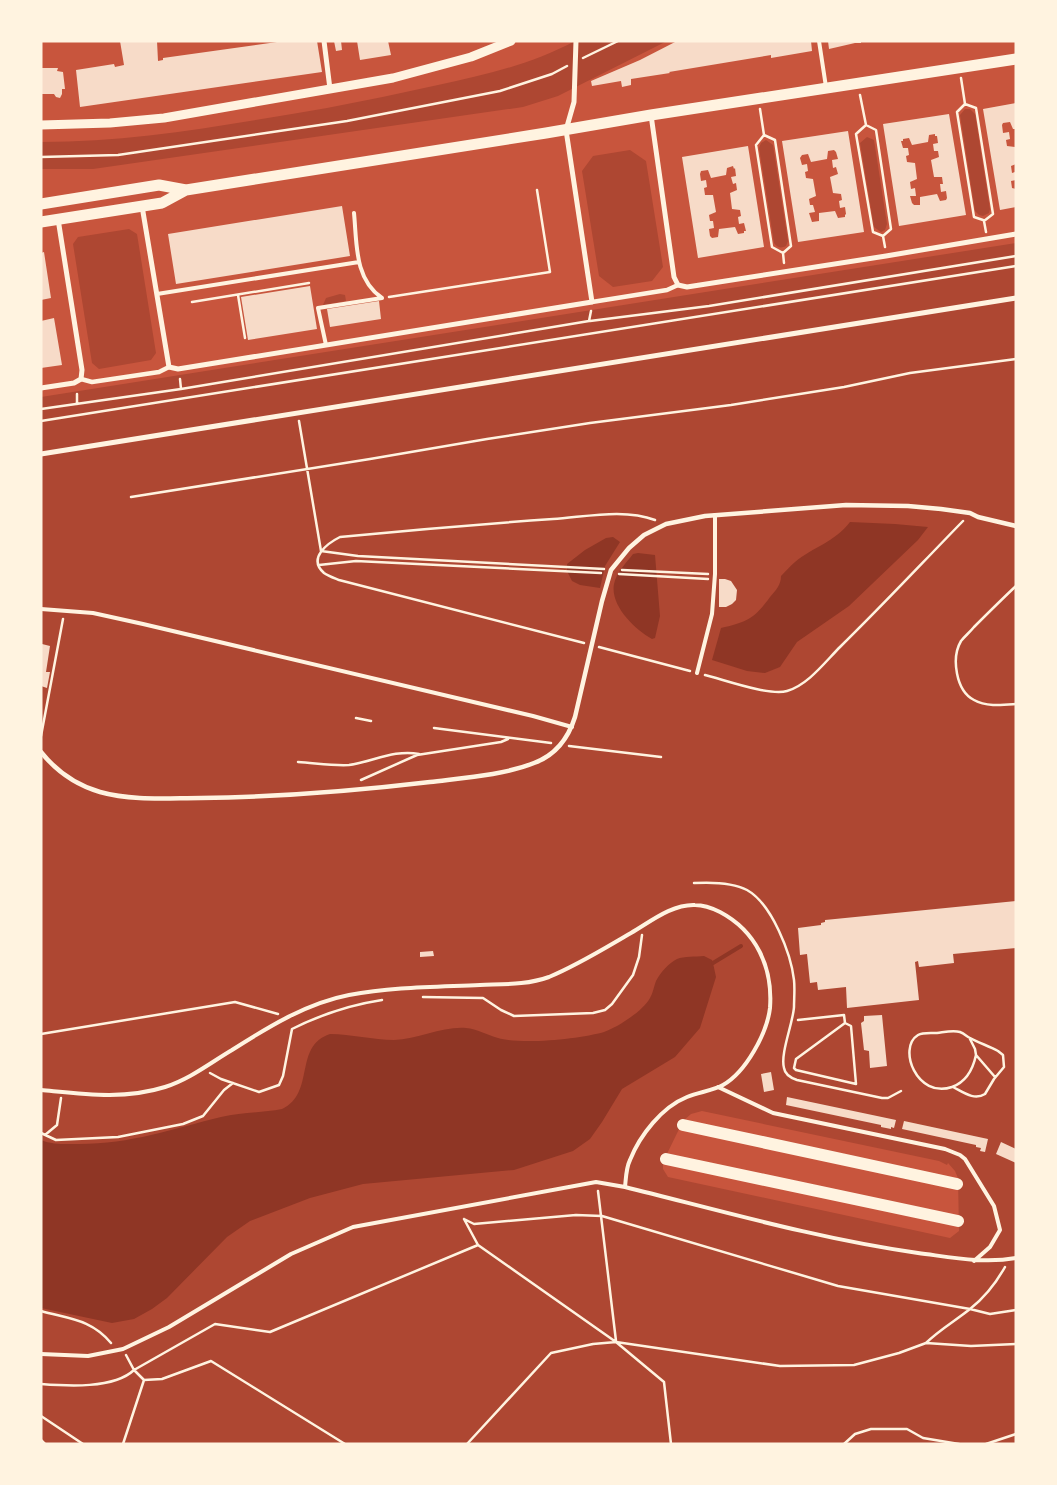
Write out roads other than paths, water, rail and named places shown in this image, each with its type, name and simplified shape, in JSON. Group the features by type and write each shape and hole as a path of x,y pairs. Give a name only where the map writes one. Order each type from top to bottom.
{"highway":[{"path":"682,1125 957,1184"},
{"path":"666,1159 958,1222"}],"main road":[{"path":"41,204 159,185 186,190 651,115 1016,59"},
{"path":"41,222 162,203 186,190"}],"street":[{"path":"324,41 330,90"},
{"path":"41,125 110,123 164,118 330,90 393,78 471,57 512,41"},
{"path":"576,41 574,102 566,130 592,302"},
{"path":"651,115 674,277 678,285"},
{"path":"142,206 169,367"},
{"path":"58,219 82,370 81,379"},
{"path":"41,388 74,383 81,379 92,382 159,372 169,367 178,369 667,290 678,285 687,286 786,272 1016,234"},
{"path":"41,454 1016,298"},
{"path":"41,752 62,774 78,784 100,792 131,798 245,797 336,792 457,779 514,769 535,763 554,752 570,734 611,570 629,548 644,535 666,524 715,515 846,505 908,506 970,513 978,517 1016,526"}],"lane":[{"path":"819,41 826,89"},
{"path":"326,345 318,308 382,298 370,289 365,281 359,262 354,213"},
{"path":"157,294 359,262"},
{"path":"698,672 712,614 715,577 715,515"},
{"path":"41,609 93,613 162,628 533,716 572,727"},
{"path":"41,1090 101,1096 140,1094 168,1086 203,1069 231,1050 296,1012 347,995 390,989 525,983 548,977 596,953 680,906 696,904 706,906 730,918 744,928 760,952 769,985 770,1006 768,1016 762,1036 734,1077 718,1087 682,1099 658,1118 645,1134 628,1162 625,1187"},
{"path":"718,1087 773,1113 945,1149 962,1156 994,1206 1000,1230 990,1247 974,1261"},
{"path":"41,1354 88,1356 123,1349 176,1322 291,1254 354,1227 596,1182 625,1187 817,1234 897,1250 974,1261 1016,1258"}],"waterway":[{"path":"713,963 741,946"}]}
